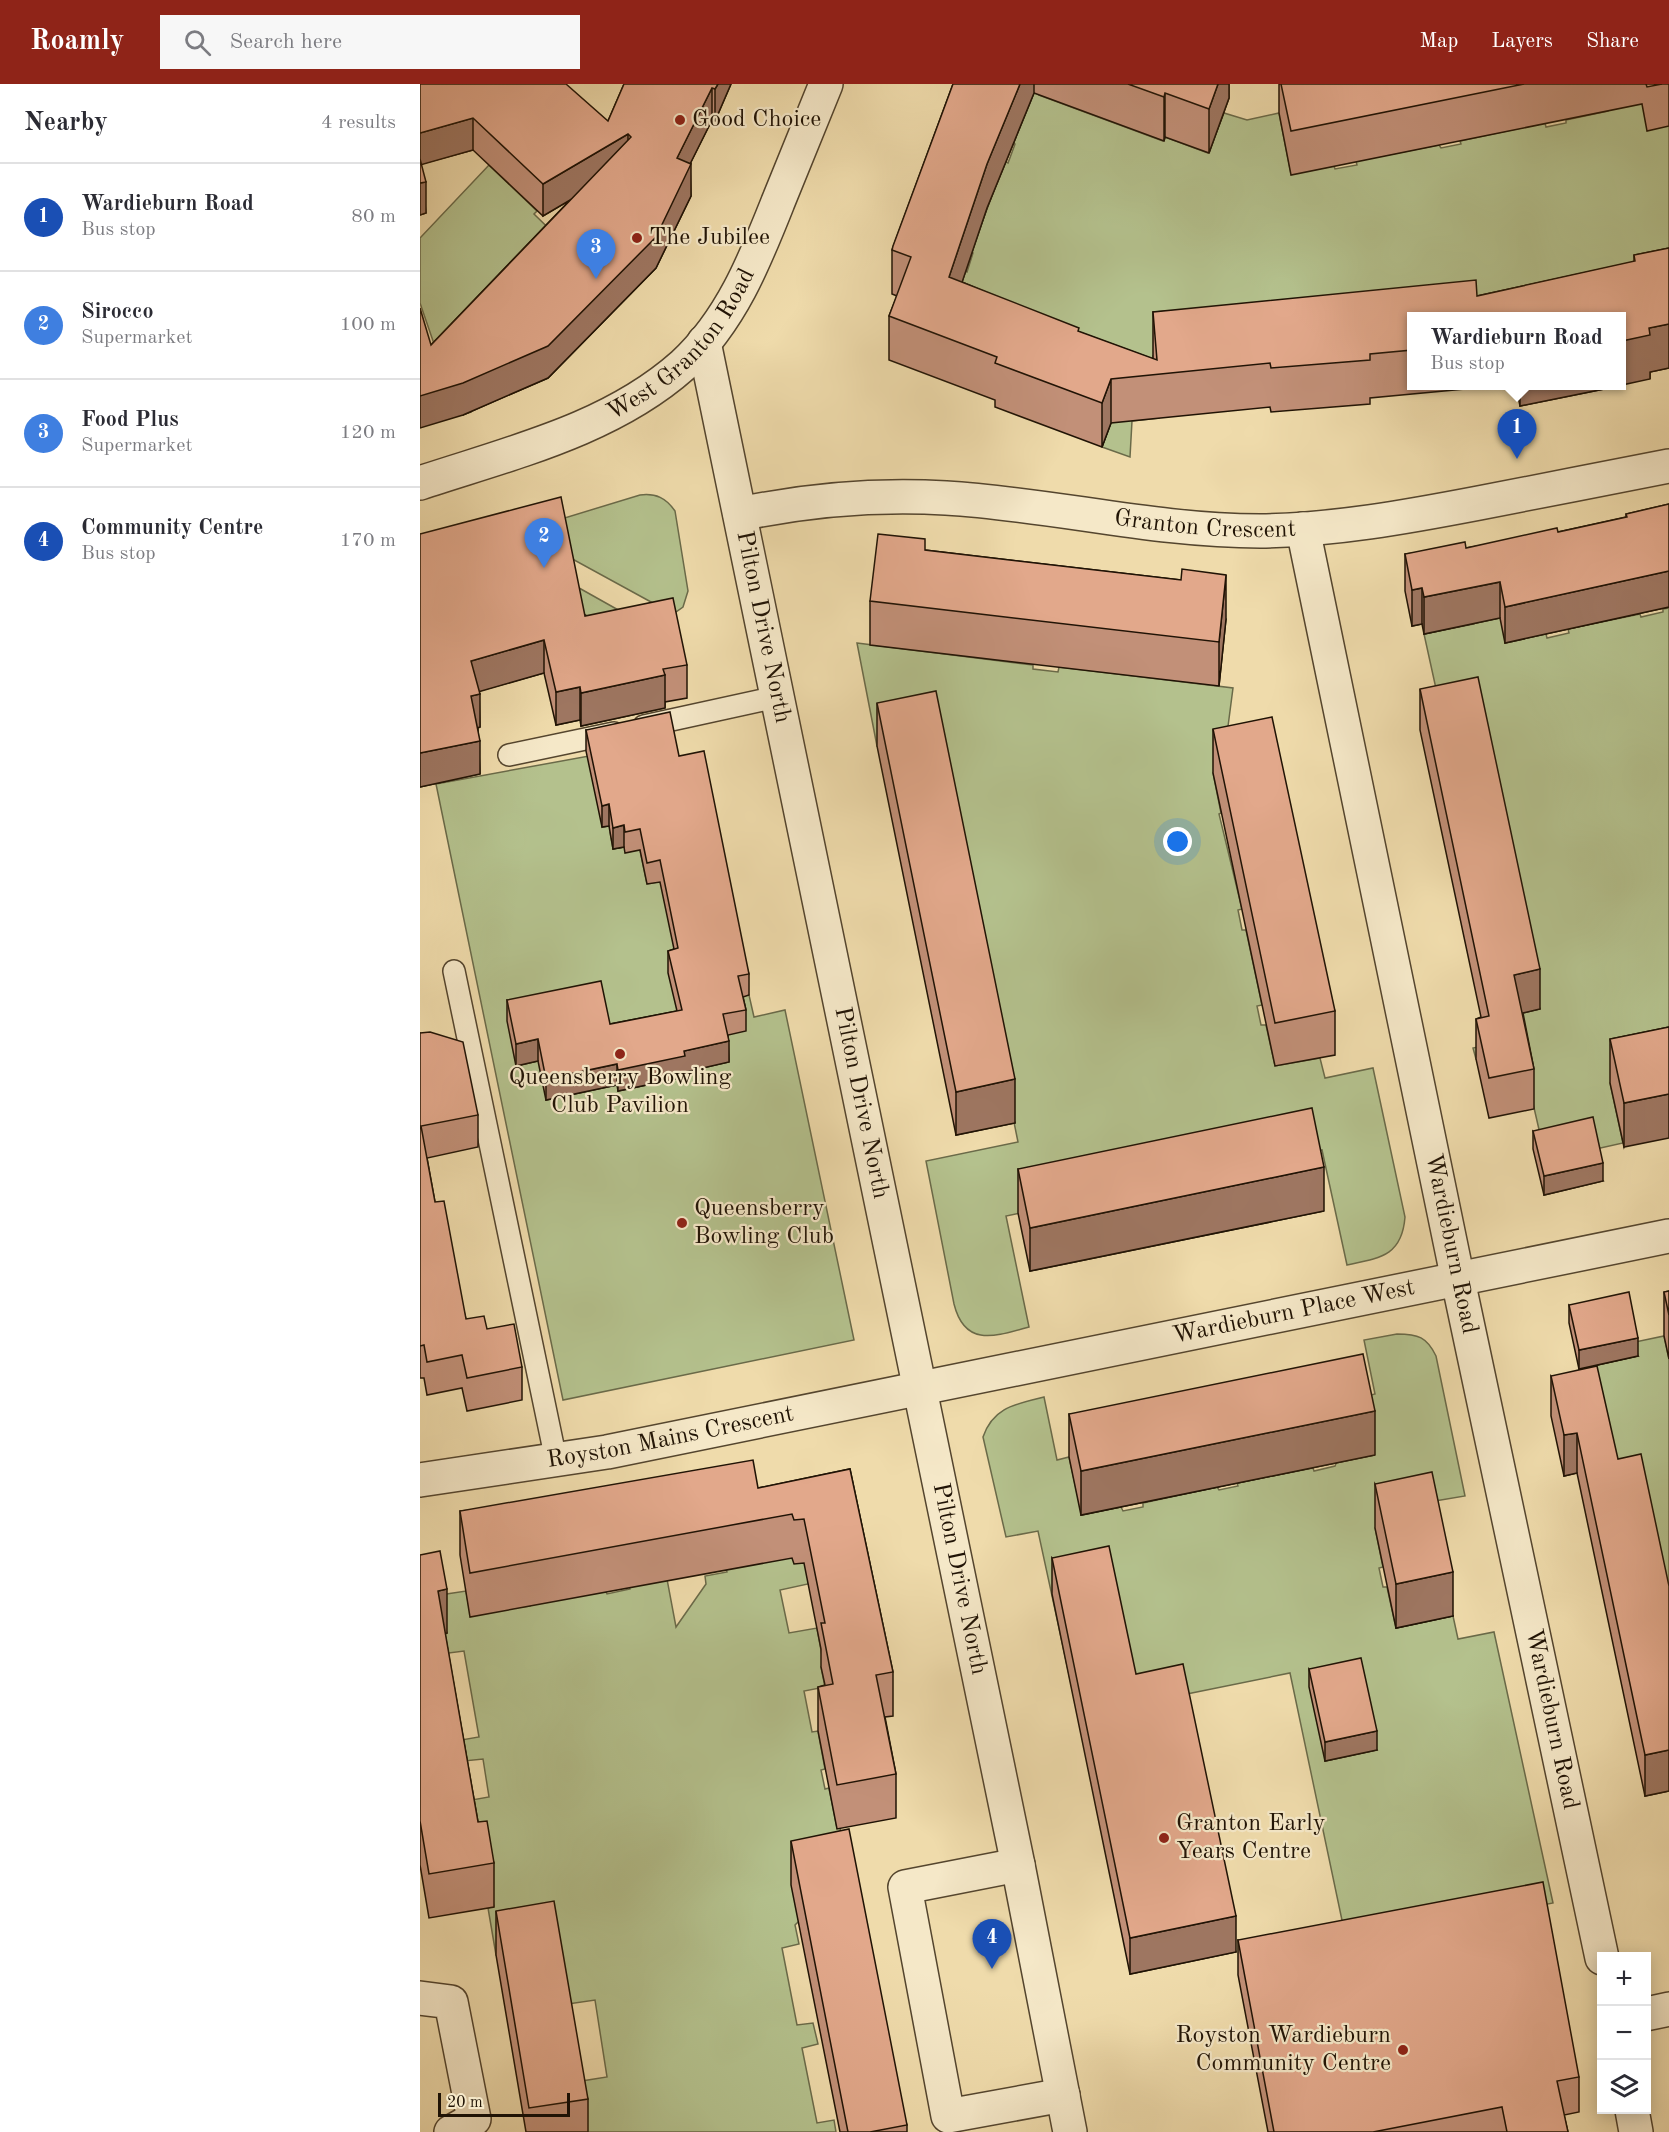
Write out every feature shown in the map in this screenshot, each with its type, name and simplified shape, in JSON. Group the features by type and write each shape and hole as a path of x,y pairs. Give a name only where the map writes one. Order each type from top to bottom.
{"street":[{"name":"West Granton Road","path":"420,483 591,424 623,406 682,365 720,321 752,266 826,84"},
{"name":"Pilton Drive North","path":"704,342 1018,1864 1070,2132"},
{"name":"Granton Crescent","path":"740,514 776,506 834,500 948,498 1207,529 1303,529 1389,520 1669,466"},
{"name":"Wardieburn Road","path":"1303,529 1458,1280 1601,1952"},
{"name":"Wardieburn Place West","path":"919,1389 1669,1236"},
{"name":"Royston Mains Crescent","path":"420,1480 607,1452 919,1389"},
{"path":"1018,1864 904,1887 948,2116 1063,2095"},
{"path":"420,1998 451,2002 474,2119 451,2132"},
{"path":"1651,2013 1669,2009"},
{"path":"1633,2114 1636,2132"}],"lane":[{"path":"509,755 777,698"},
{"path":"454,971 556,1460"}],"green space":[{"path":"1638,84 1669,126 1669,292 1455,312 1407,312 1407,317 1153,356 1159,418 1132,421 1130,457 1102,447 1122,392 944,325 964,271 967,272 973,253 971,252 1005,161 1008,163 1015,144 1012,142 1032,88 1039,95 1163,141 1165,137 1208,153 1224,113 1247,120 1279,113 1291,174 1334,166 1335,169 1357,165 1356,161 1439,145 1441,148 1461,144 1460,141 1545,123 1546,127 1566,123 1566,120 1608,111"},
{"path":"489,165 537,211 534,214 578,257 447,362 471,412 462,415 444,373 420,303 420,238"},
{"path":"640,495 660,497 675,511 688,591 683,607 673,614 565,555 558,520"},
{"path":"572,584 661,634 585,649"},
{"path":"1467,588 1546,634 1547,638 1569,633 1568,629 1640,614 1641,617 1663,612 1663,609 1669,608 1669,1070 1610,1083 1623,1143 1596,1149 1543,1147 1532,1099 1476,1059 1473,1048 1493,1044 1444,725 1424,634 1474,624"},
{"path":"857,643 1033,665 1033,669 1058,672 1059,667 1233,688 1224,757 1213,773 1221,813 1219,814 1242,909 1238,910 1242,930 1246,930 1262,1005 1257,1006 1261,1025 1266,1025 1275,1066 1320,1058 1325,1078 1373,1068 1405,1217 1403,1230 1394,1247 1379,1257 1347,1265 1322,1150 1006,1216 1029,1327 994,1335 983,1335 974,1333 966,1327 959,1318 954,1304 926,1161 1018,1142 936,734 877,746"},
{"path":"671,741 603,827 625,822 626,829 610,832 613,849 624,847 640,850 647,884 662,881 749,995 754,1017 785,1010 854,1340 563,1400 436,784"},
{"path":"1397,1334 1421,1338 1436,1356 1465,1496 1429,1502 1375,1528 1383,1567 1379,1568 1383,1587 1387,1587 1396,1628 1453,1616 1458,1639 1494,1632 1553,1903 1347,1944 1290,1673 1078,1716 1038,1531 1006,1537 983,1437 987,1427 999,1413 1015,1405 1044,1397 1057,1460 1069,1457 1082,1515 1121,1507 1123,1511 1143,1507 1143,1503 1217,1487 1219,1490 1238,1486 1237,1483 1335,1466 1363,1397 1375,1394 1364,1340"},
{"path":"1664,1336 1669,1359 1669,1627 1610,1465 1588,1367 1638,1356 1635,1342"},
{"path":"758,1532 811,1561 808,1584 780,1590 789,1633 817,1628 825,1687 804,1691 812,1732 818,1731 825,1769 821,1770 825,1789 829,1788 849,1873 795,1925 799,1944 782,1948 797,2025 813,2023 818,2044 802,2048 817,2123 834,2120 836,2132 586,2132 582,2081 607,2077 595,2000 568,2004 496,1955 488,1908 494,1906 466,1801 489,1797 483,1759 464,1761 461,1740 479,1737 464,1651 441,1654 433,1636 440,1595 466,1591 470,1613 530,1606 530,1603 605,1590 607,1594 630,1589 629,1586 667,1579 676,1627 706,1584 705,1576 727,1572 726,1569"}],"building":[{"path":"420,84 566,84 608,121 624,84 718,84 715,89 712,88 677,158 691,164 656,237 548,346 463,383 420,396 420,308 431,345 631,137 628,134 543,184 473,118 420,133"},
{"path":"953,84 1020,84 987,164 949,277 1079,328 1078,331 1157,360 1153,312 1476,280 1477,296 1635,261 1634,255 1669,248 1669,324 1649,328 1650,335 1626,340 1626,312 1407,312 1407,350 1370,354 1370,360 1271,368 1270,363 1111,379 1102,403 995,363 997,357 889,316 911,257 892,250"},
{"path":"1128,84 1218,84 1209,109 1165,93 1164,97"},
{"path":"1281,84 1524,84 1291,131"},
{"path":"1646,84 1662,84 1647,87"},
{"path":"420,159 426,182 420,183"},
{"path":"561,497 585,616 673,598 687,665 663,669 665,675 581,693 580,687 556,692 544,640 471,661 480,694 471,696 480,741 420,753 420,534"},
{"path":"1669,504 1669,571 1505,607 1500,582 1424,597 1422,588 1412,590 1405,554 1465,542 1466,548 1557,528 1558,532 1627,517 1626,514"},
{"path":"878,534 925,539 925,550 1181,580 1182,569 1226,575 1219,642 870,601"},
{"path":"1478,677 1540,969 1514,975 1534,1069 1489,1078 1476,1019 1489,1016 1420,689"},
{"path":"936,691 1015,1079 956,1092 877,703"},
{"path":"670,712 679,756 704,751 749,974 738,976 746,1010 723,1014 729,1041 684,1051 685,1056 618,1070 617,1064 546,1079 538,1039 516,1044 507,1000 601,981 610,1024 682,1010 668,951 678,948 660,860 647,863 640,829 625,832 624,825 613,828 609,804 602,806 586,730"},
{"path":"1272,717 1335,1011 1275,1023 1213,729"},
{"path":"1669,1027 1669,1094 1624,1103 1610,1039"},
{"path":"430,1032 463,1042 478,1115 421,1126 435,1202 444,1201 466,1319 484,1316 487,1329 514,1324 522,1367 467,1378 462,1355 427,1362 424,1345 420,1346 420,1033"},
{"path":"1312,1108 1324,1167 1030,1228 1018,1169"},
{"path":"1593,1117 1603,1163 1544,1176 1533,1131"},
{"path":"1669,1291 1669,1315 1664,1292"},
{"path":"1629,1292 1638,1338 1579,1350 1569,1305"},
{"path":"1363,1354 1375,1411 1081,1471 1069,1414"},
{"path":"1597,1366 1618,1459 1641,1454 1669,1586 1669,1750 1645,1755 1577,1433 1564,1435 1551,1376"},
{"path":"753,1460 758,1488 850,1469 893,1672 876,1675 896,1774 837,1785 818,1687 833,1684 821,1623 825,1623 804,1519 794,1520 792,1514 470,1573 460,1511"},
{"path":"1432,1472 1453,1572 1396,1584 1375,1484"},
{"path":"1109,1546 1136,1674 1183,1664 1236,1916 1130,1938 1052,1558"},
{"path":"440,1551 447,1589 438,1591 478,1822 487,1821 494,1863 429,1874 420,1821 420,1555"},
{"path":"1361,1658 1377,1731 1325,1742 1309,1669"},
{"path":"849,1829 907,2125 870,2132 848,2132 791,1841"},
{"path":"1543,1882 1579,2077 1557,2081 1568,2132 1507,2132 1502,2107 1373,2132 1274,2132 1238,1940"},
{"path":"554,1901 588,2099 529,2108 496,1911"}],"place":[{"name":"Good Choice","path":"680,120"},
{"name":"The Jubilee","path":"637,238"},
{"name":"Food Plus","path":"596,279"},
{"name":"Wardieburn Road","path":"1517,459"},
{"name":"Sirocco","path":"544,568"},
{"name":"Queensberry Bowling Club Pavilion","path":"620,1054"},
{"name":"Queensberry Bowling Club","path":"682,1223"},
{"name":"Granton Early Years Centre","path":"1164,1838"},
{"name":"Community Centre","path":"992,1969"},
{"name":"Royston Wardieburn Community Centre","path":"1403,2050"}]}
